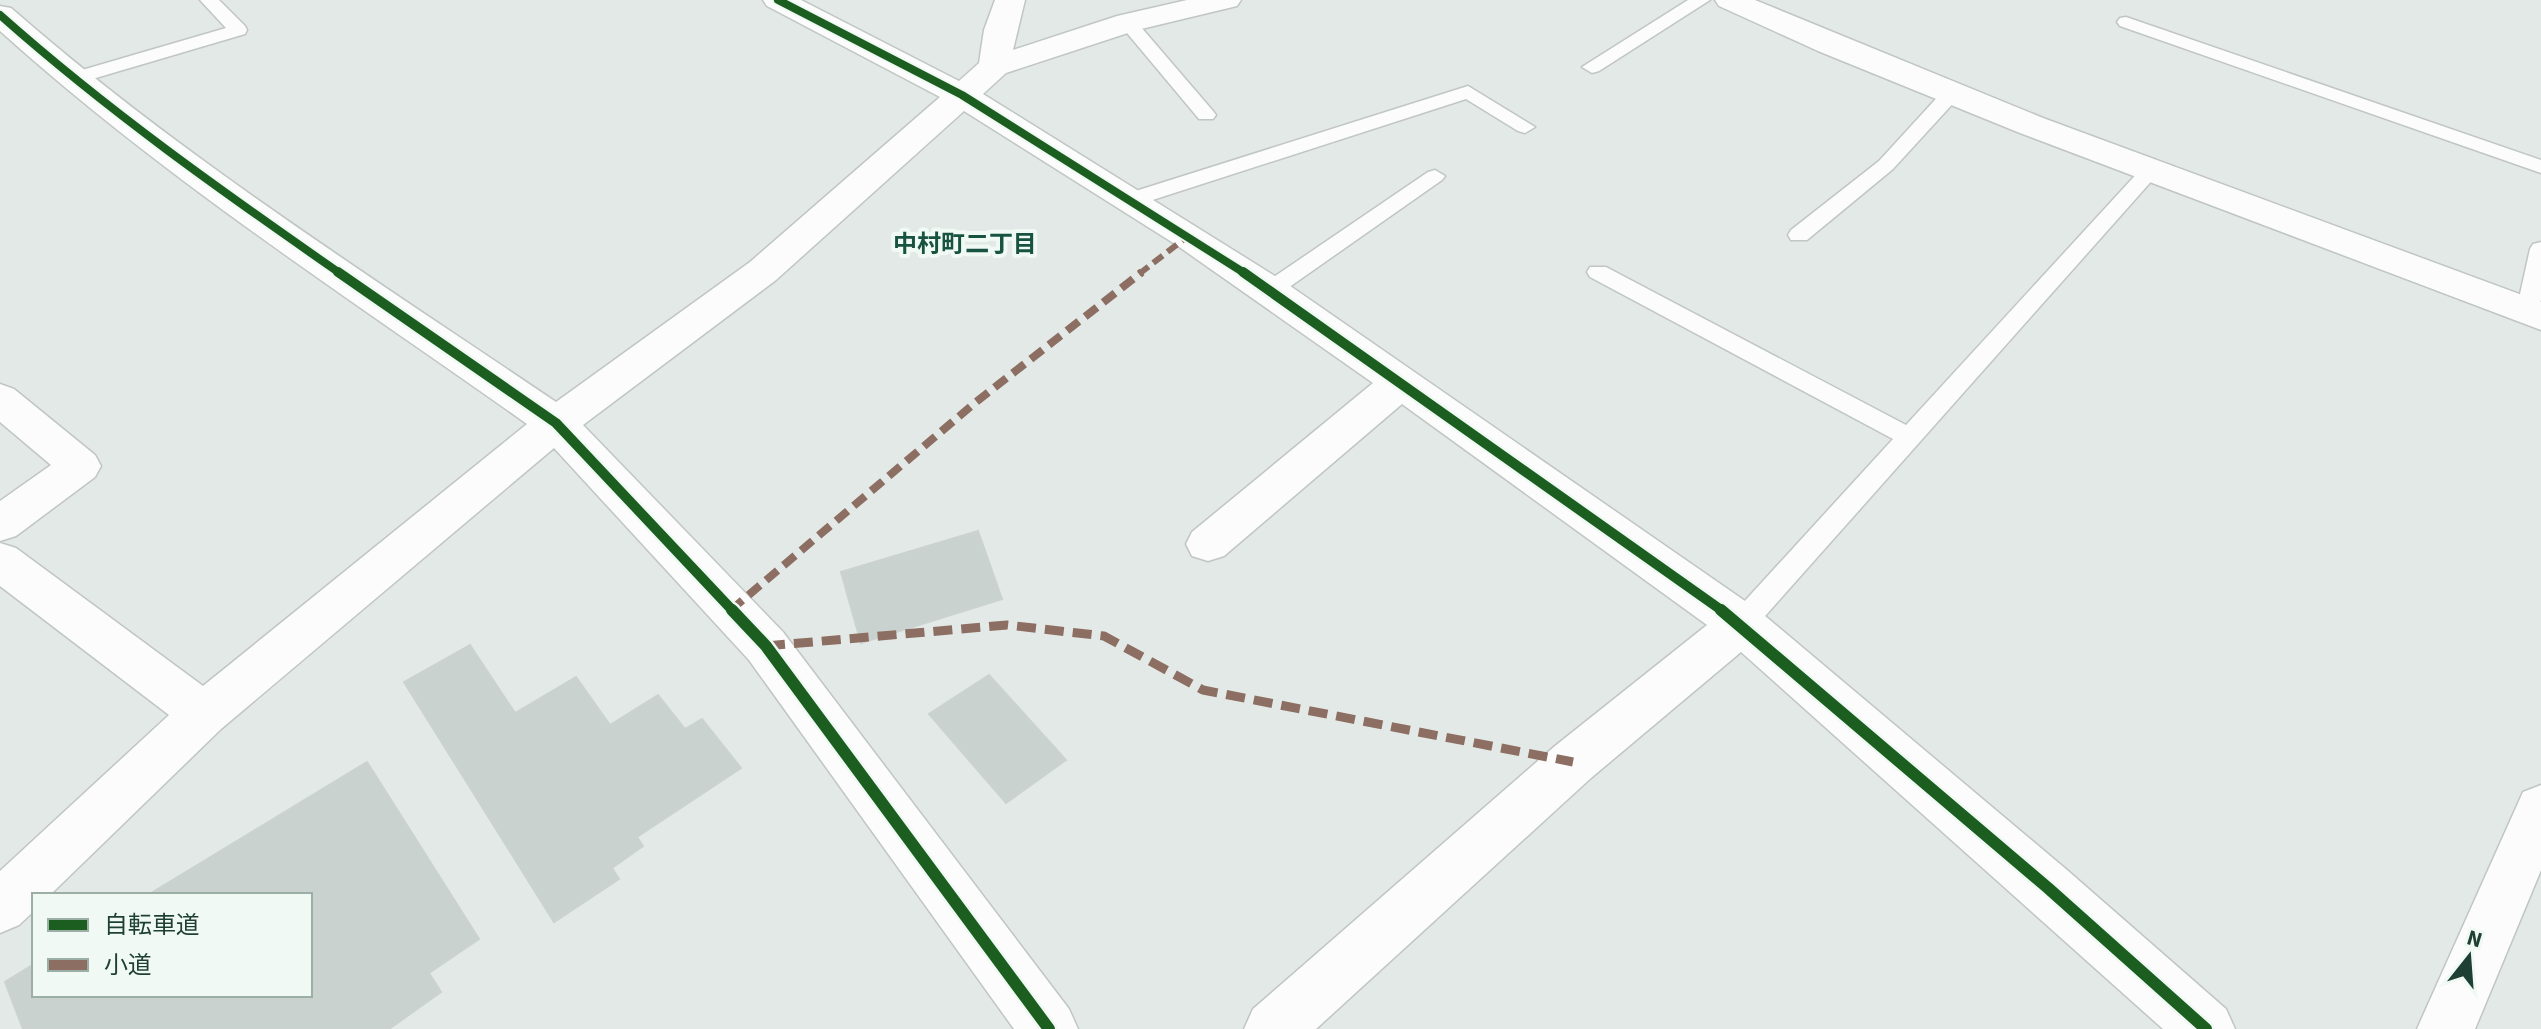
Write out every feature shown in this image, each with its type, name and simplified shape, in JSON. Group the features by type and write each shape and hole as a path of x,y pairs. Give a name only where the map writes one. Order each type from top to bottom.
{"street":[{"path":"778,0 962,95 1270,290 1741,624 2206,1029"},
{"path":"995,66 1000,30 1010,0"},
{"path":"0,907 204,714 556,423 763,271 995,66 1128,23 1226,0"},
{"path":"1735,1 1834,48 2149,172 2534,314"},
{"path":"0,15 72,79 178,161 556,423 766,646 1049,1029"},
{"path":"1208,544 1401,382"},
{"path":"0,399 80,466 0,524"},
{"path":"0,561 204,714"},
{"path":"1273,1029 1573,762 1741,624"},
{"path":"2446,1029 2541,808"}],"lane":[{"path":"72,79 238,30 209,0"},
{"path":"1592,67 1701,0"},
{"path":"2126,22 2541,167"},
{"path":"1128,23 1206,115"},
{"path":"1130,200 1468,92 1525,127"},
{"path":"1799,235 1886,165 1951,94"},
{"path":"1741,624 2149,172"},
{"path":"1270,290 1435,176"},
{"path":"2534,314 2541,249"},
{"path":"1598,272 1909,437"}],"building":[{"path":"978,531 1002,599 861,643 841,572"},
{"path":"470,645 515,713 576,677 610,725 658,695 685,729 702,719 741,768 637,837 643,846 612,868 619,879 554,922 404,682"},
{"path":"989,675 1066,760 1006,803 929,714"},
{"path":"367,762 479,939 429,973 441,992 389,1029 23,1029 5,982 32,965 32,997 312,997 312,893 151,893"}],"marked path":[{"path":"731,610 976,402 1188,236"},
{"path":"766,646 1007,625 1104,636 1203,690 1573,762"}],"cycle path":[{"path":"778,0 962,95 1188,236 1270,290 1741,624 2048,888 2206,1029"},
{"path":"0,15 72,79 178,161 556,423 766,646 1049,1029"}],"district":[{"name":"中村町二丁目","path":"965,244"}]}
